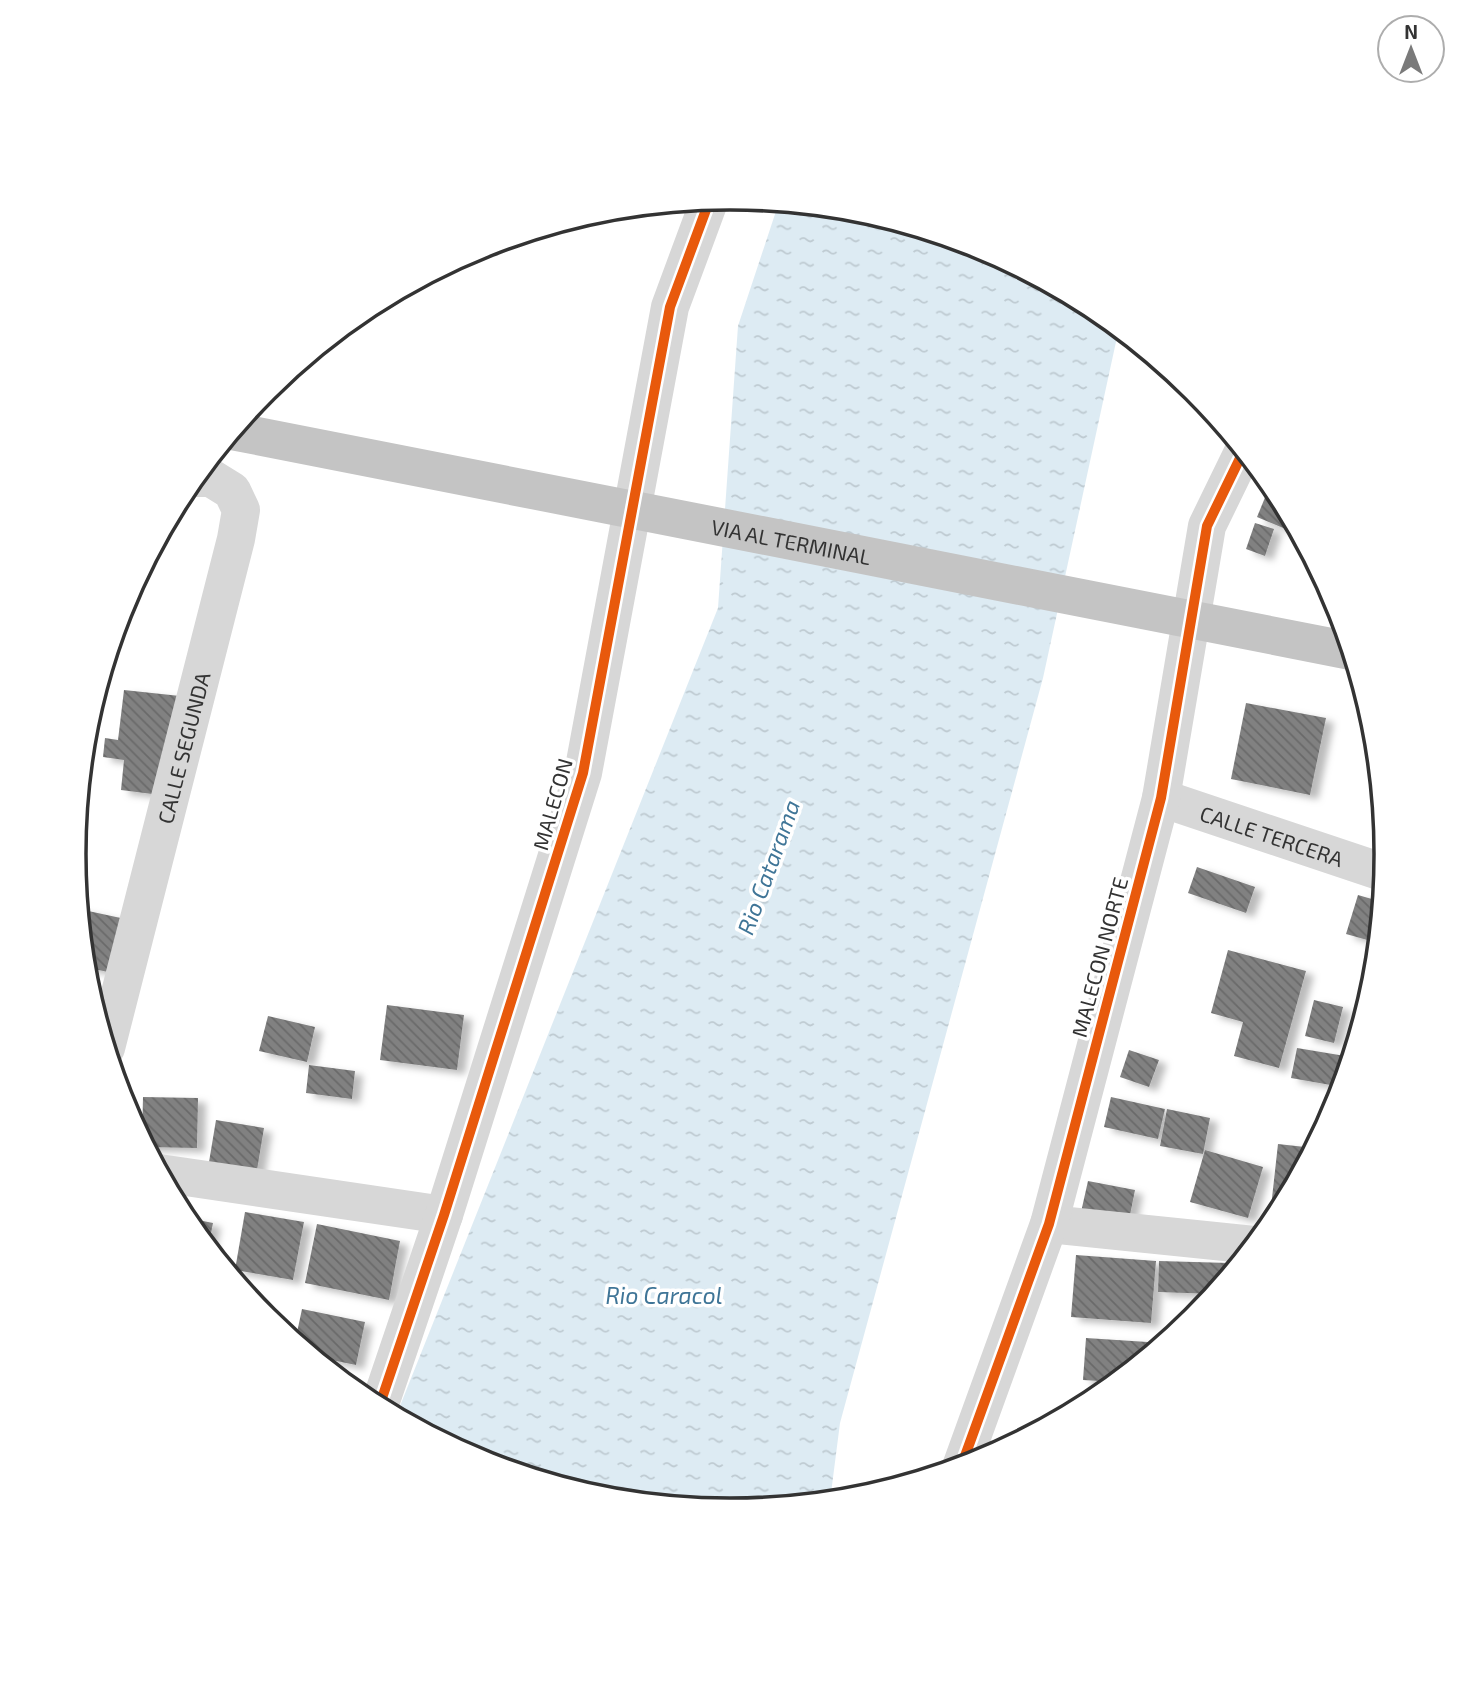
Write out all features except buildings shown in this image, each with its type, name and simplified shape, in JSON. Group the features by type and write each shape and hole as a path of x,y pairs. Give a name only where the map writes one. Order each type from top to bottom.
{"highway":[{"name":"VIA AL TERMINAL","path":"243,433 1341,650"}],"street":[{"name":"MALECON","path":"383,1396 444,1215 583,773 670,307 706,211"},
{"name":"MALECON NORTE","path":"966,1453 1049,1224 1161,797 1207,526 1239,460"},
{"name":"CALLE SEGUNDA","path":"111,1030 241,510 232,491 207,478"},
{"name":"CALLE TERCERA","path":"1161,797 1374,869"},
{"path":"171,1174 444,1215"},
{"path":"1049,1224 1243,1244"}],"water":[{"name":"Rio Caracol","path":"776,211 856,222 937,244 1015,276 1088,318 1117,339 1043,678 840,1423 831,1490 772,1497 688,1497 604,1486 523,1464 445,1432 400,1407 718,608 738,326"}],"cycle path":[{"path":"383,1396 444,1215 583,773 670,307 706,211"},
{"path":"966,1453 1049,1224 1161,798 1207,526 1239,460"}],"water label":[{"name":"Rio Catarama","path":"768,867"}]}
